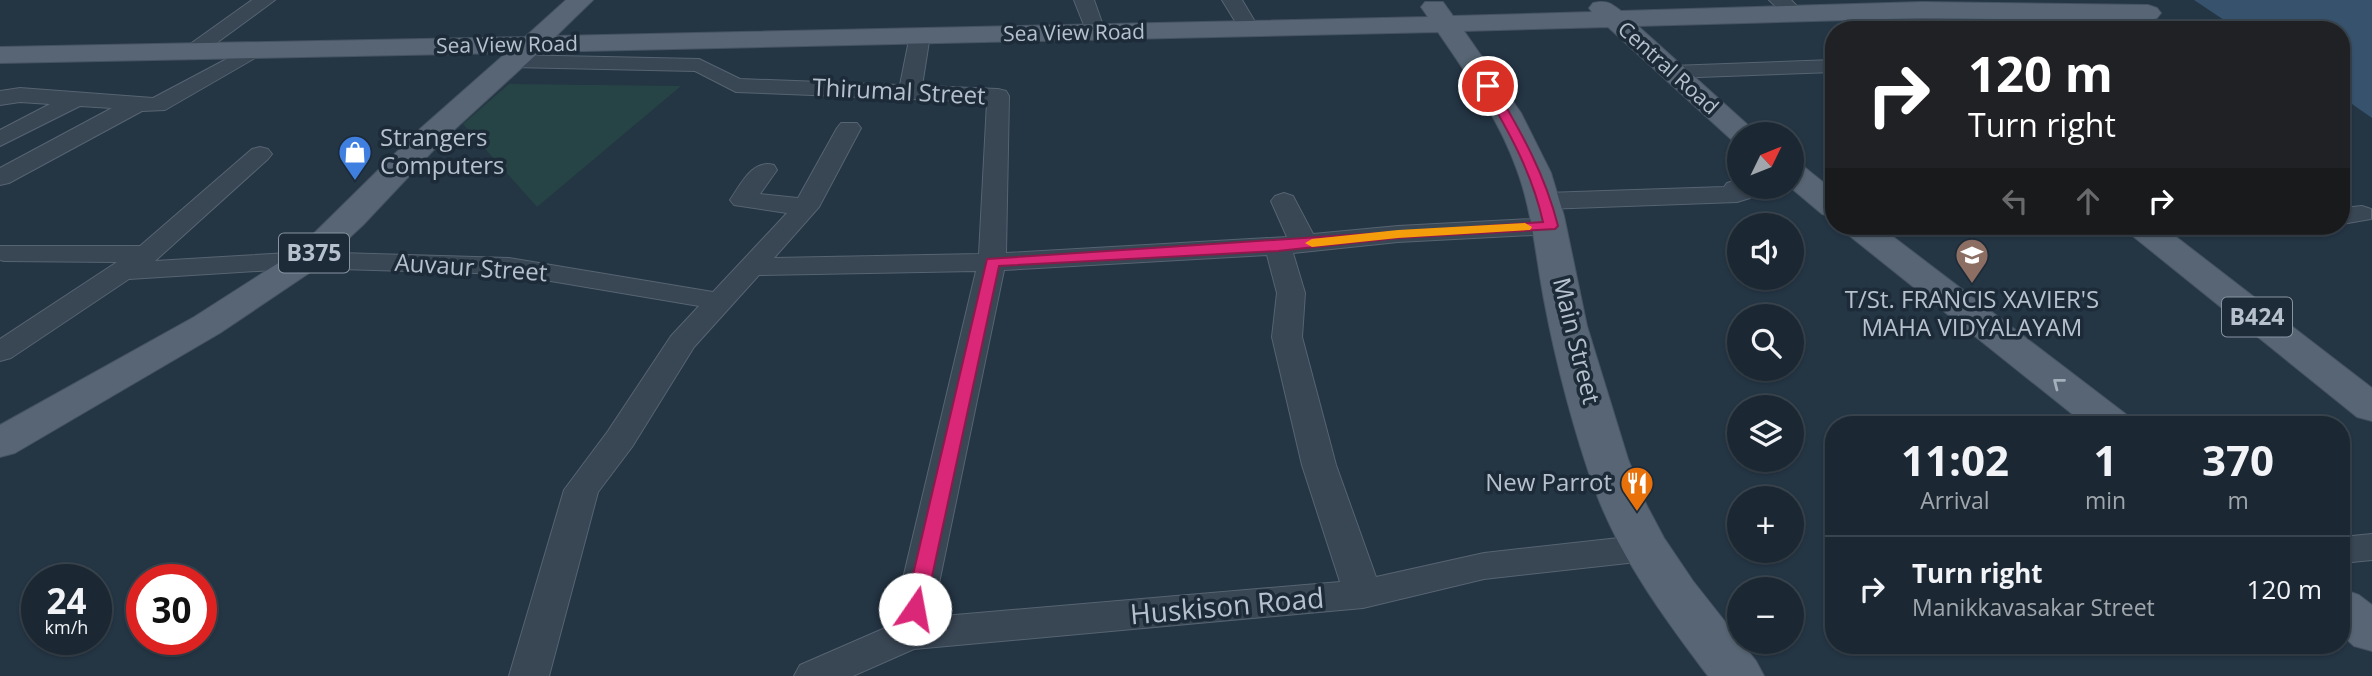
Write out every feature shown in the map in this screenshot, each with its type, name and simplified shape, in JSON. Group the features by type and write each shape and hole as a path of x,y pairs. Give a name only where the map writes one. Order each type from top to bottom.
{"main road":[{"name":"B375","path":"0,443 207,325 306,260 520,53 581,0"},
{"name":"Sea View Road","path":"0,55 255,50 520,53 920,36 1250,30 1437,12 1786,7 1925,13 2148,13"},
{"name":"Central Road","path":"1603,9 1729,122"},
{"name":"Main Street","path":"1437,12 1519,138 1548,213 1568,325 1605,457 1623,503 1646,548 1686,609 1738,676"},
{"path":"1804,186 1825,201"},
{"path":"1869,235 2101,416"},
{"name":"B424","path":"2153,235 2372,408"},
{"path":"2350,614 2372,632"}],"street":[{"path":"193,51 265,0"},
{"path":"1084,0 1096,34"},
{"path":"1232,0 1250,30"},
{"path":"910,92 920,36"},
{"path":"0,99 16,95 157,105 255,50"},
{"name":"Thirumal Street","path":"520,53 699,65 736,85 998,96 992,262 909,634"},
{"path":"1672,72 1825,66"},
{"path":"0,139 75,100"},
{"path":"0,178 137,104"},
{"path":"529,676 582,490 620,439 682,342 806,206 849,128"},
{"path":"0,352 147,254 260,154"},
{"path":"765,170 743,200 806,206"},
{"path":"750,267 992,262 1291,245 1398,234 1548,213 1727,195"},
{"path":"1284,201 1291,245 1287,337 1307,420 1363,594"},
{"path":"4,253 147,254"},
{"name":"Auvaur Street","path":"122,271 306,260 509,266 718,301"},
{"path":"2350,549 2372,547"},
{"name":"Huskison Road","path":"814,676 909,634 1363,594 1484,566 1646,548"}],"green space":[{"path":"509,84 681,86 537,207 463,124"}],"water":[{"path":"2194,0 2372,0 2372,118 2350,103 2350,21 2226,21"}],"slow traffic":[{"path":"1312,243 1398,234 1525,227"}],"place":[{"name":"Strangers Computers","path":"355,182"},
{"name":"T/St. FRANCIS XAVIER'S MAHA VIDYALAYAM","path":"1972,285"},
{"name":"New Parrot","path":"1637,513"}],"route":[{"path":"915,609 992,262 1278,246 1398,234 1550,226 1545,201 1525,149 1488,86"}]}
